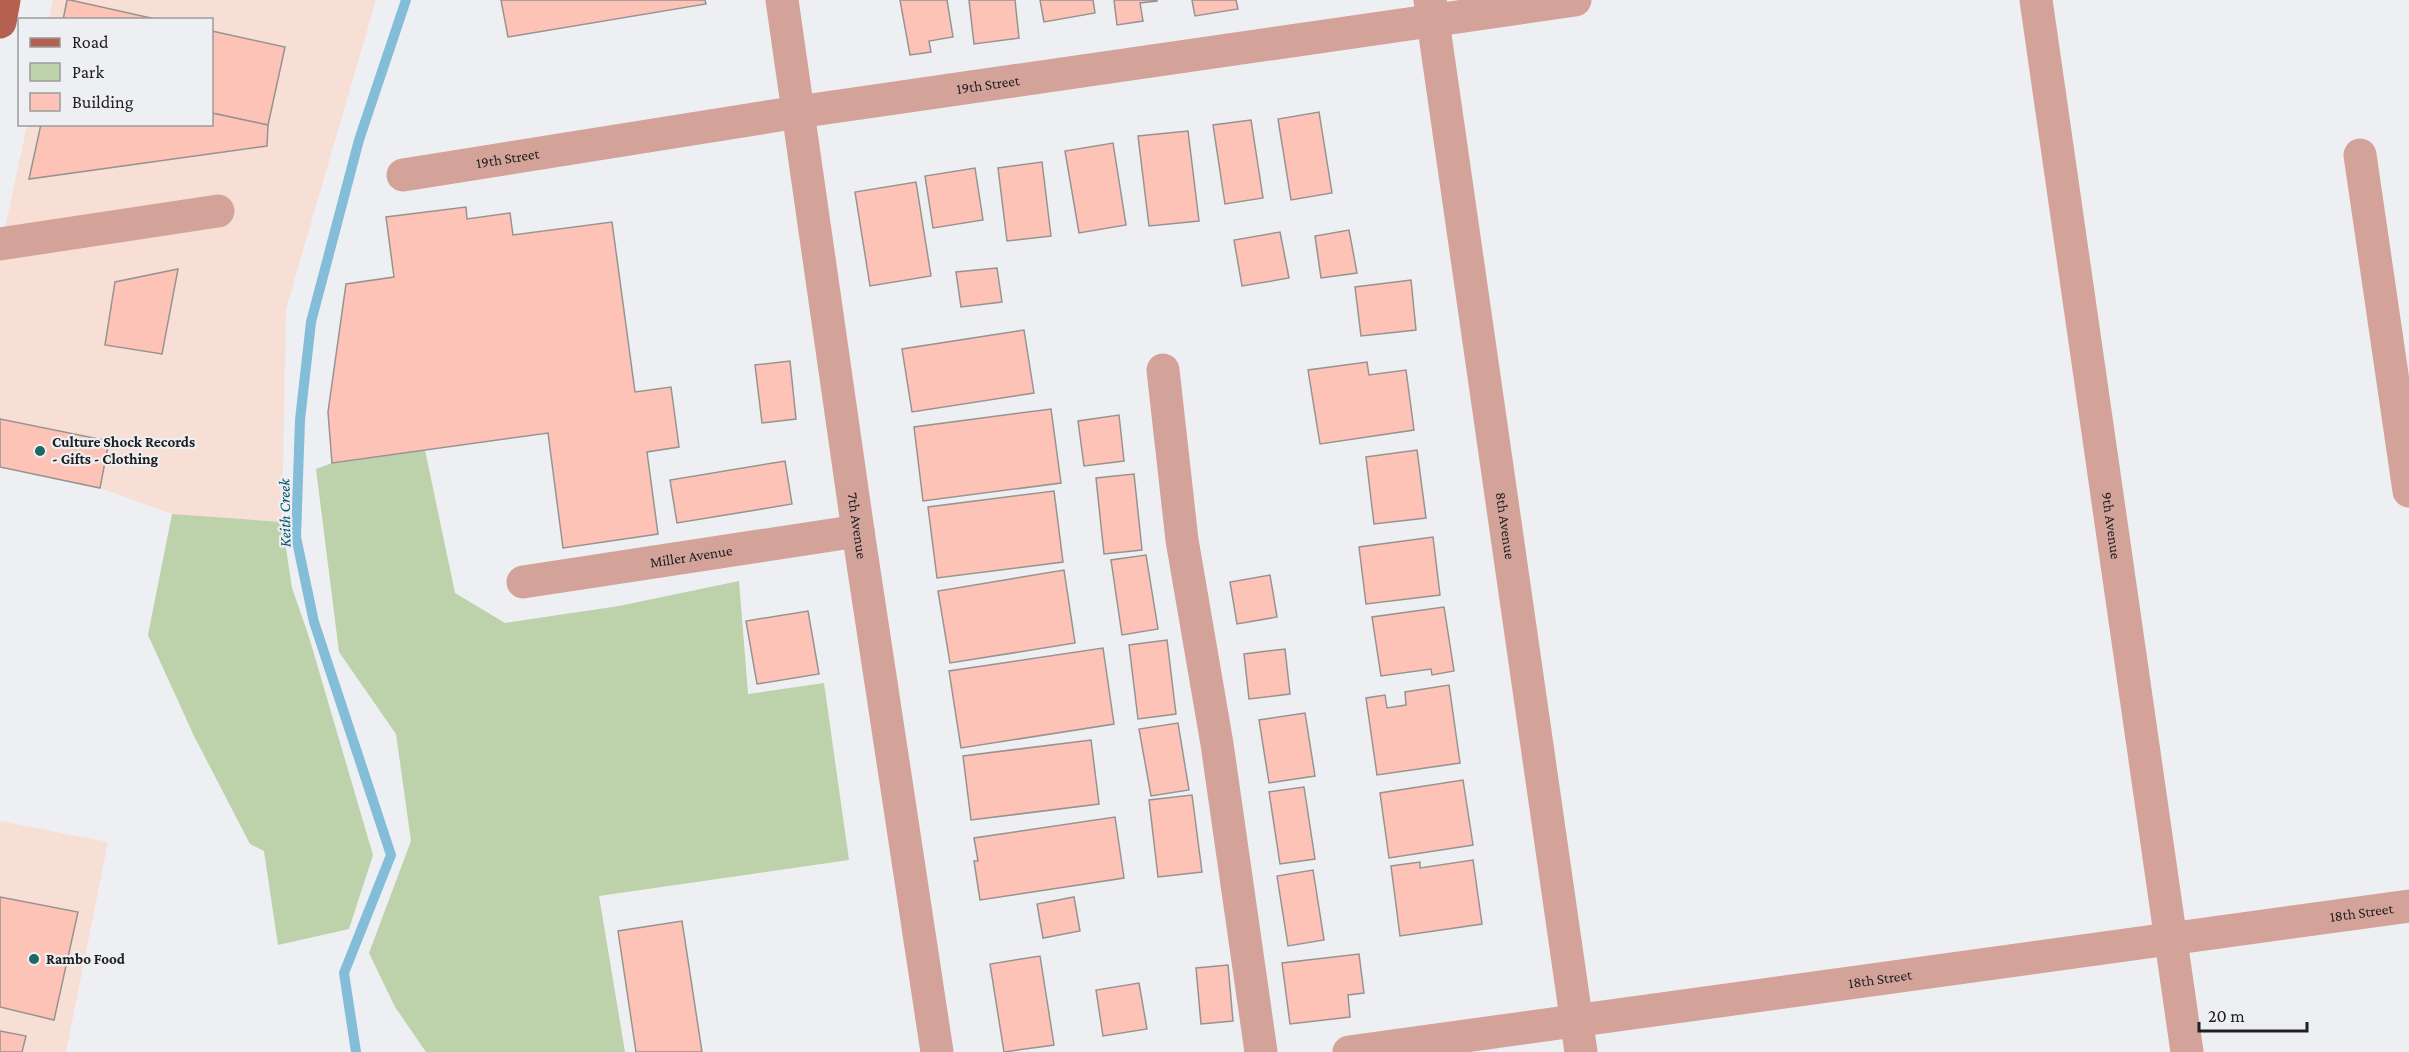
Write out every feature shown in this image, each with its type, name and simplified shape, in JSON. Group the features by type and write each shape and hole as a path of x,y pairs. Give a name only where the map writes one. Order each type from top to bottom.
{"main road":[{"path":"0,22 4,0"}],"street":[{"name":"7th Avenue","path":"782,0 858,531 937,1052"},
{"name":"19th Street","path":"403,175 1432,10 1575,0"},
{"name":"9th Avenue","path":"2036,0 2187,1052"},
{"name":"8th Avenue","path":"1432,10 1579,1036"},
{"path":"2360,155 2409,491"},
{"path":"0,244 218,211"},
{"path":"1163,370 1182,540 1217,744 1261,1052"},
{"name":"Miller Avenue","path":"523,582 858,531"},
{"name":"18th Street","path":"1349,1052 1579,1036 2171,939 2409,906"}],"shaded area":[{"path":"53,0 376,0 286,309 282,522 172,514 100,488 0,467 0,251 27,126 213,126 213,18 49,18"},
{"path":"0,821 108,842 66,1052 0,1052"}],"green space":[{"path":"425,450 455,593 505,623 619,606 739,581 748,694 824,683 849,860 599,896 625,1052 426,1052 395,1007 369,953 411,841 396,734 339,652 316,469 332,463"},
{"path":"172,514 282,522 292,588 309,637 373,855 349,929 278,945 264,851 250,844 194,736 148,635"}],"building":[{"path":"67,0 70,0 151,18 63,18"},
{"path":"501,0 705,0 706,4 508,37"},
{"path":"900,0 947,0 953,37 929,41 931,52 910,55"},
{"path":"969,0 1015,0 1019,38 974,44"},
{"path":"1040,0 1093,0 1095,13 1044,22"},
{"path":"1114,0 1157,1 1140,3 1143,21 1117,25"},
{"path":"1192,0 1236,0 1238,9 1195,16"},
{"path":"213,31 285,47 268,125 213,113"},
{"path":"1319,112 1332,193 1291,200 1278,119"},
{"path":"213,113 268,125 267,146 29,179 41,126 213,126"},
{"path":"1251,120 1263,198 1225,204 1213,125"},
{"path":"1188,131 1199,221 1149,226 1138,136"},
{"path":"1113,143 1126,225 1079,233 1065,151"},
{"path":"1042,162 1051,236 1007,241 998,168"},
{"path":"975,168 983,220 933,228 925,176"},
{"path":"916,182 931,276 870,286 855,192"},
{"path":"466,207 467,219 510,213 513,235 612,222 635,392 671,387 679,447 647,452 658,534 563,548 548,433 332,463 328,412 346,284 394,277 386,217"},
{"path":"1349,230 1357,273 1321,278 1315,236"},
{"path":"1280,232 1289,278 1242,286 1234,240"},
{"path":"997,268 1002,302 961,307 956,272"},
{"path":"178,269 162,354 105,345 115,282"},
{"path":"1411,280 1416,330 1361,336 1355,287"},
{"path":"1024,330 1034,393 912,412 902,349"},
{"path":"790,361 796,419 762,423 755,365"},
{"path":"1367,362 1369,375 1406,370 1414,430 1320,444 1308,370"},
{"path":"1051,409 1061,483 923,501 914,427"},
{"path":"1119,415 1124,461 1084,466 1078,421"},
{"path":"0,419 109,441 100,488 0,467"},
{"path":"1417,450 1426,518 1374,524 1366,457"},
{"path":"785,461 792,504 677,523 670,480"},
{"path":"1134,474 1142,550 1104,554 1096,478"},
{"path":"1054,491 1063,562 937,578 928,507"},
{"path":"1433,537 1440,595 1366,604 1359,547"},
{"path":"1146,555 1158,629 1122,635 1111,560"},
{"path":"1064,570 1075,643 950,663 938,591"},
{"path":"1270,575 1277,617 1237,624 1230,582"},
{"path":"1444,607 1454,671 1432,675 1431,669 1381,676 1372,617"},
{"path":"808,611 819,674 757,684 746,621"},
{"path":"1167,640 1176,714 1138,719 1129,645"},
{"path":"1103,648 1114,724 961,748 949,671"},
{"path":"1285,649 1290,694 1249,699 1244,654"},
{"path":"1449,685 1460,763 1377,775 1366,698 1385,695 1387,708 1406,705 1405,692"},
{"path":"1305,713 1315,776 1269,783 1259,720"},
{"path":"1178,723 1189,790 1151,796 1139,729"},
{"path":"1091,740 1099,804 971,820 963,756"},
{"path":"1463,780 1473,845 1389,858 1380,793"},
{"path":"1304,787 1315,859 1280,864 1269,792"},
{"path":"1192,795 1202,872 1158,877 1149,800"},
{"path":"1115,817 1124,878 980,900 974,861 978,861 974,838"},
{"path":"1473,860 1482,924 1400,936 1391,866 1420,862 1420,868"},
{"path":"1313,870 1324,940 1288,946 1277,876"},
{"name":"Rambo Food","path":"0,897 78,912 54,1020 0,1007"},
{"path":"1074,897 1080,931 1043,938 1037,904"},
{"path":"682,921 702,1052 636,1052 618,931"},
{"path":"1359,954 1364,993 1348,995 1350,1017 1290,1024 1282,963"},
{"path":"1040,956 1054,1045 1004,1052 990,964"},
{"path":"1228,965 1233,1021 1201,1024 1196,968"},
{"path":"1139,983 1147,1029 1103,1036 1096,990"},
{"path":"0,1031 26,1036 22,1052 0,1052"}],"waterway":[{"name":"Keith Creek","path":"356,1052 344,973 391,855 314,622 296,537 300,420 311,322 359,140 406,0"}],"place":[{"name":"Culture Shock Records - Gifts - Clothing","path":"40,451"},
{"name":"Rambo Food","path":"34,959"}]}
